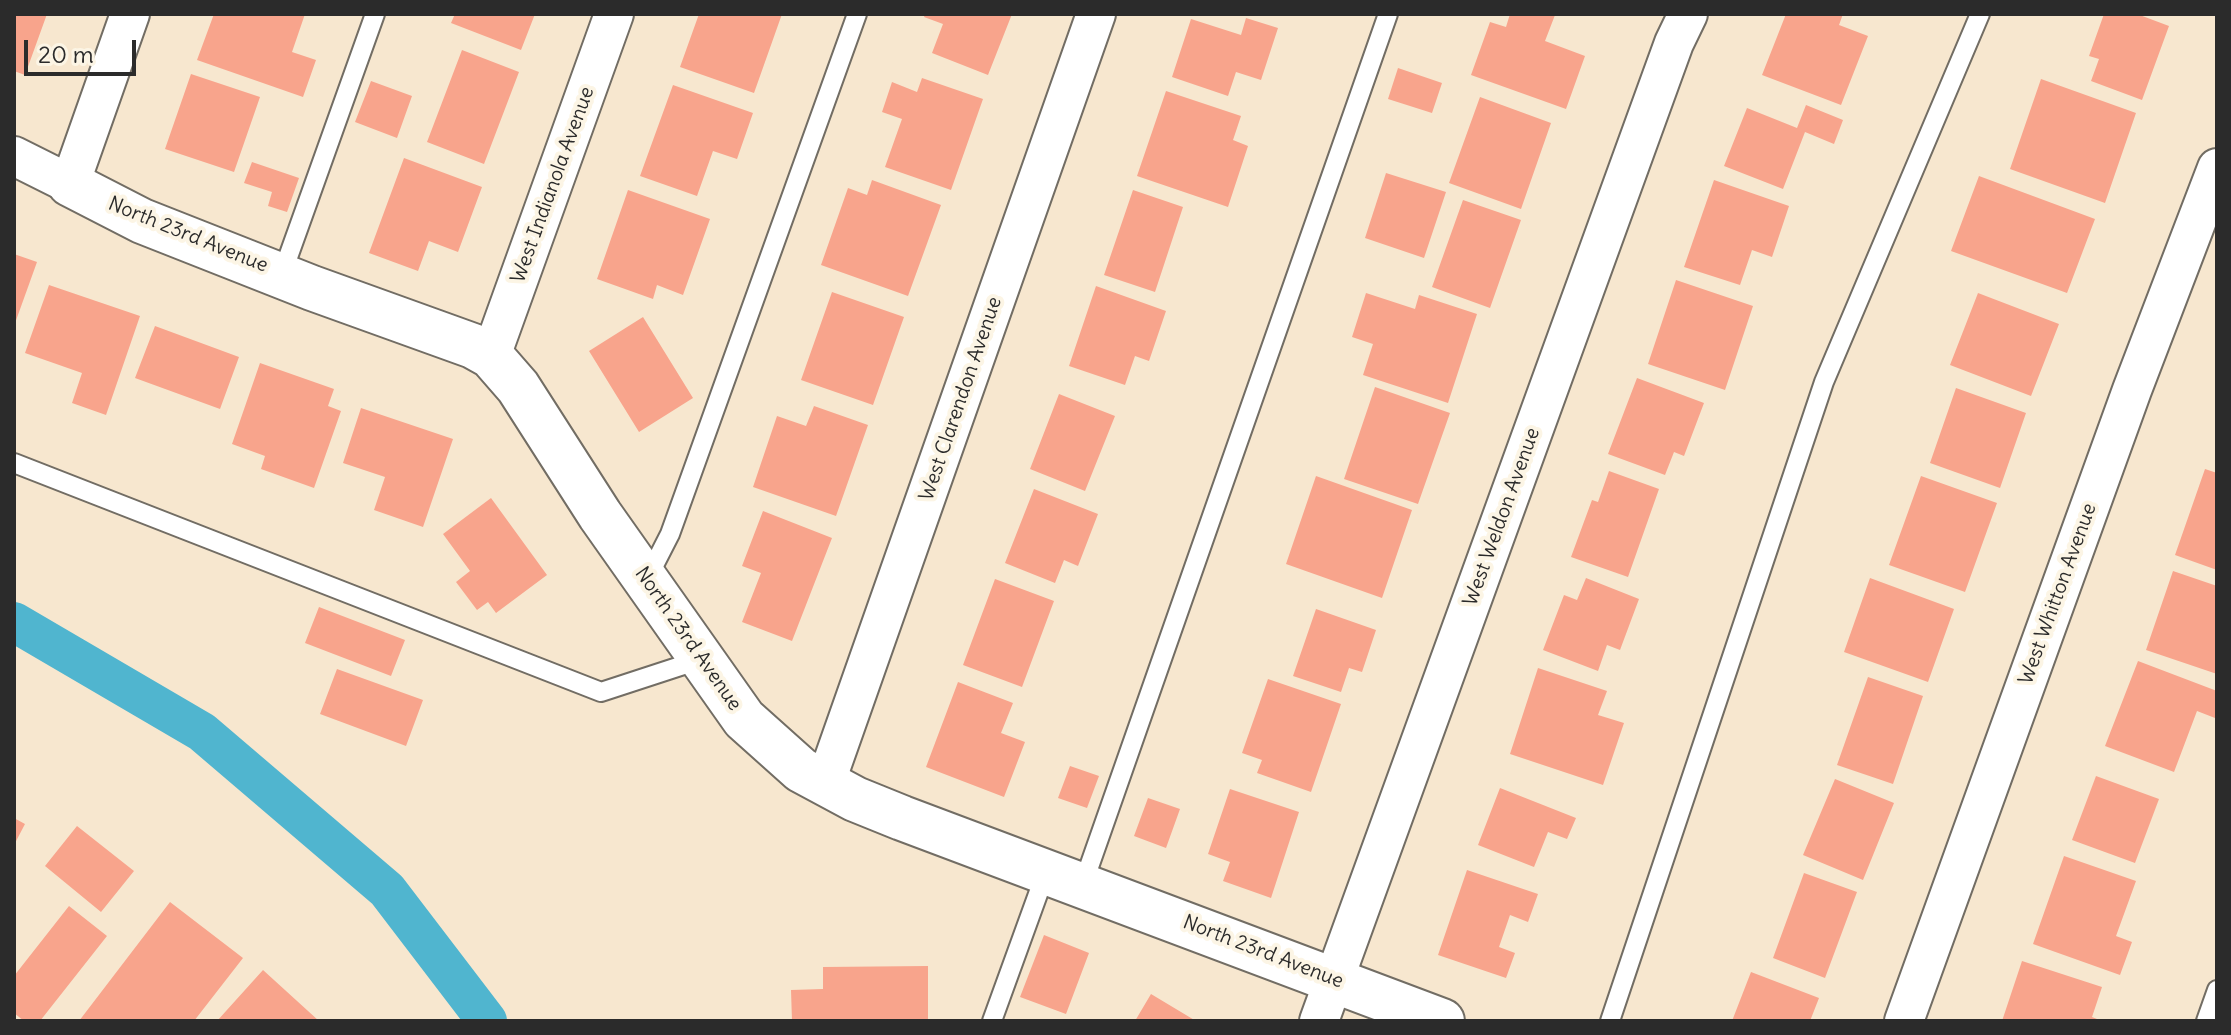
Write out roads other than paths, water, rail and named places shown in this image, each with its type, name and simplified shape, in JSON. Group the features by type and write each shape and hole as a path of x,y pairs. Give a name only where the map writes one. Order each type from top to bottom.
{"street":[{"path":"70,184 130,14"},
{"name":"West Indianola Avenue","path":"491,356 614,14"},
{"name":"West Clarendon Avenue","path":"825,784 1096,14"},
{"name":"West Weldon Avenue","path":"1319,1021 1674,43 1688,14"},
{"name":"North 23rd Avenue","path":"14,156 142,221 312,288 473,346 491,356 518,387 646,581 754,730 801,770 878,808 1442,1021"},
{"name":"West Whitton Avenue","path":"1904,1021 2132,390 2217,168"}],"lane":[{"path":"282,274 375,14"},
{"path":"646,581 670,534 857,14"},
{"path":"992,1021 1064,878 1388,14"},
{"path":"1610,1021 1824,382 1980,14"},
{"path":"14,463 601,692 702,659"},
{"path":"2211,1014 2217,990"}],"waterway":[{"path":"14,622 202,732 387,890 487,1021"}]}
